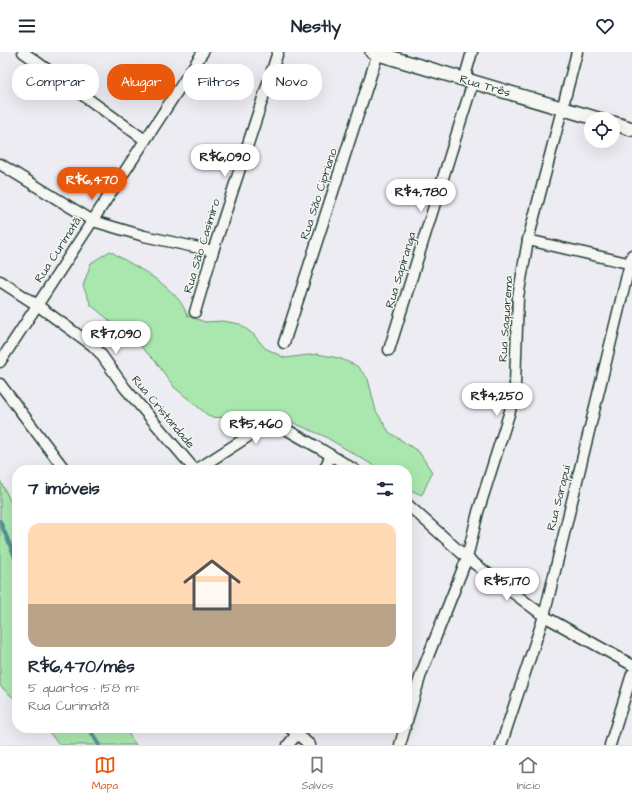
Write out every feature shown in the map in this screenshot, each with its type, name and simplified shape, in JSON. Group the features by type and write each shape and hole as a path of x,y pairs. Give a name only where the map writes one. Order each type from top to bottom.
{"street":[{"path":"22,52 145,140"},
{"name":"Rua Curimatã","path":"0,362 203,52"},
{"name":"Rua São Casimiro","path":"195,312 213,251 278,52"},
{"name":"Rua Sapiranga","path":"389,350 468,81 472,52"},
{"name":"Rua Saquarema","path":"412,705 422,674 467,558 478,512 510,411 515,386 518,297 528,240 561,108 577,52"},
{"name":"Rua Três","path":"375,53 584,115"},
{"name":"Rua São Cipriano","path":"284,343 375,53"},
{"path":"620,125 632,129"},
{"path":"0,164 92,220 144,236 213,251"},
{"path":"528,240 631,260"},
{"name":"Rua Sarapuí","path":"501,745 544,616 631,260"},
{"name":"Rua Cristandade","path":"0,281 38,305 92,345 100,353 125,388 191,465"},
{"path":"0,384 61,465"},
{"path":"203,465 266,425 282,427 347,465"},
{"path":"326,465 331,455"},
{"path":"412,508 467,558 544,616 632,665"},
{"path":"610,745 632,674"},
{"path":"288,745 295,733"},
{"path":"300,733 310,745"},
{"path":"400,745 404,733"}],"green space":[{"path":"110,251 146,272 172,292 182,304 188,316 205,322 223,321 240,324 254,335 265,348 285,358 317,354 339,358 357,366 368,379 376,411 389,432 419,452 432,472 423,493 421,495 412,490 412,465 373,465 324,436 277,416 251,413 228,418 210,417 174,387 156,362 140,346 91,305 83,286 91,263"},
{"path":"0,480 12,505 12,697 0,686"},
{"path":"50,733 128,733 136,745 59,745"}],"waterway":[{"path":"0,521 12,550"},
{"path":"92,733 99,745"}]}
